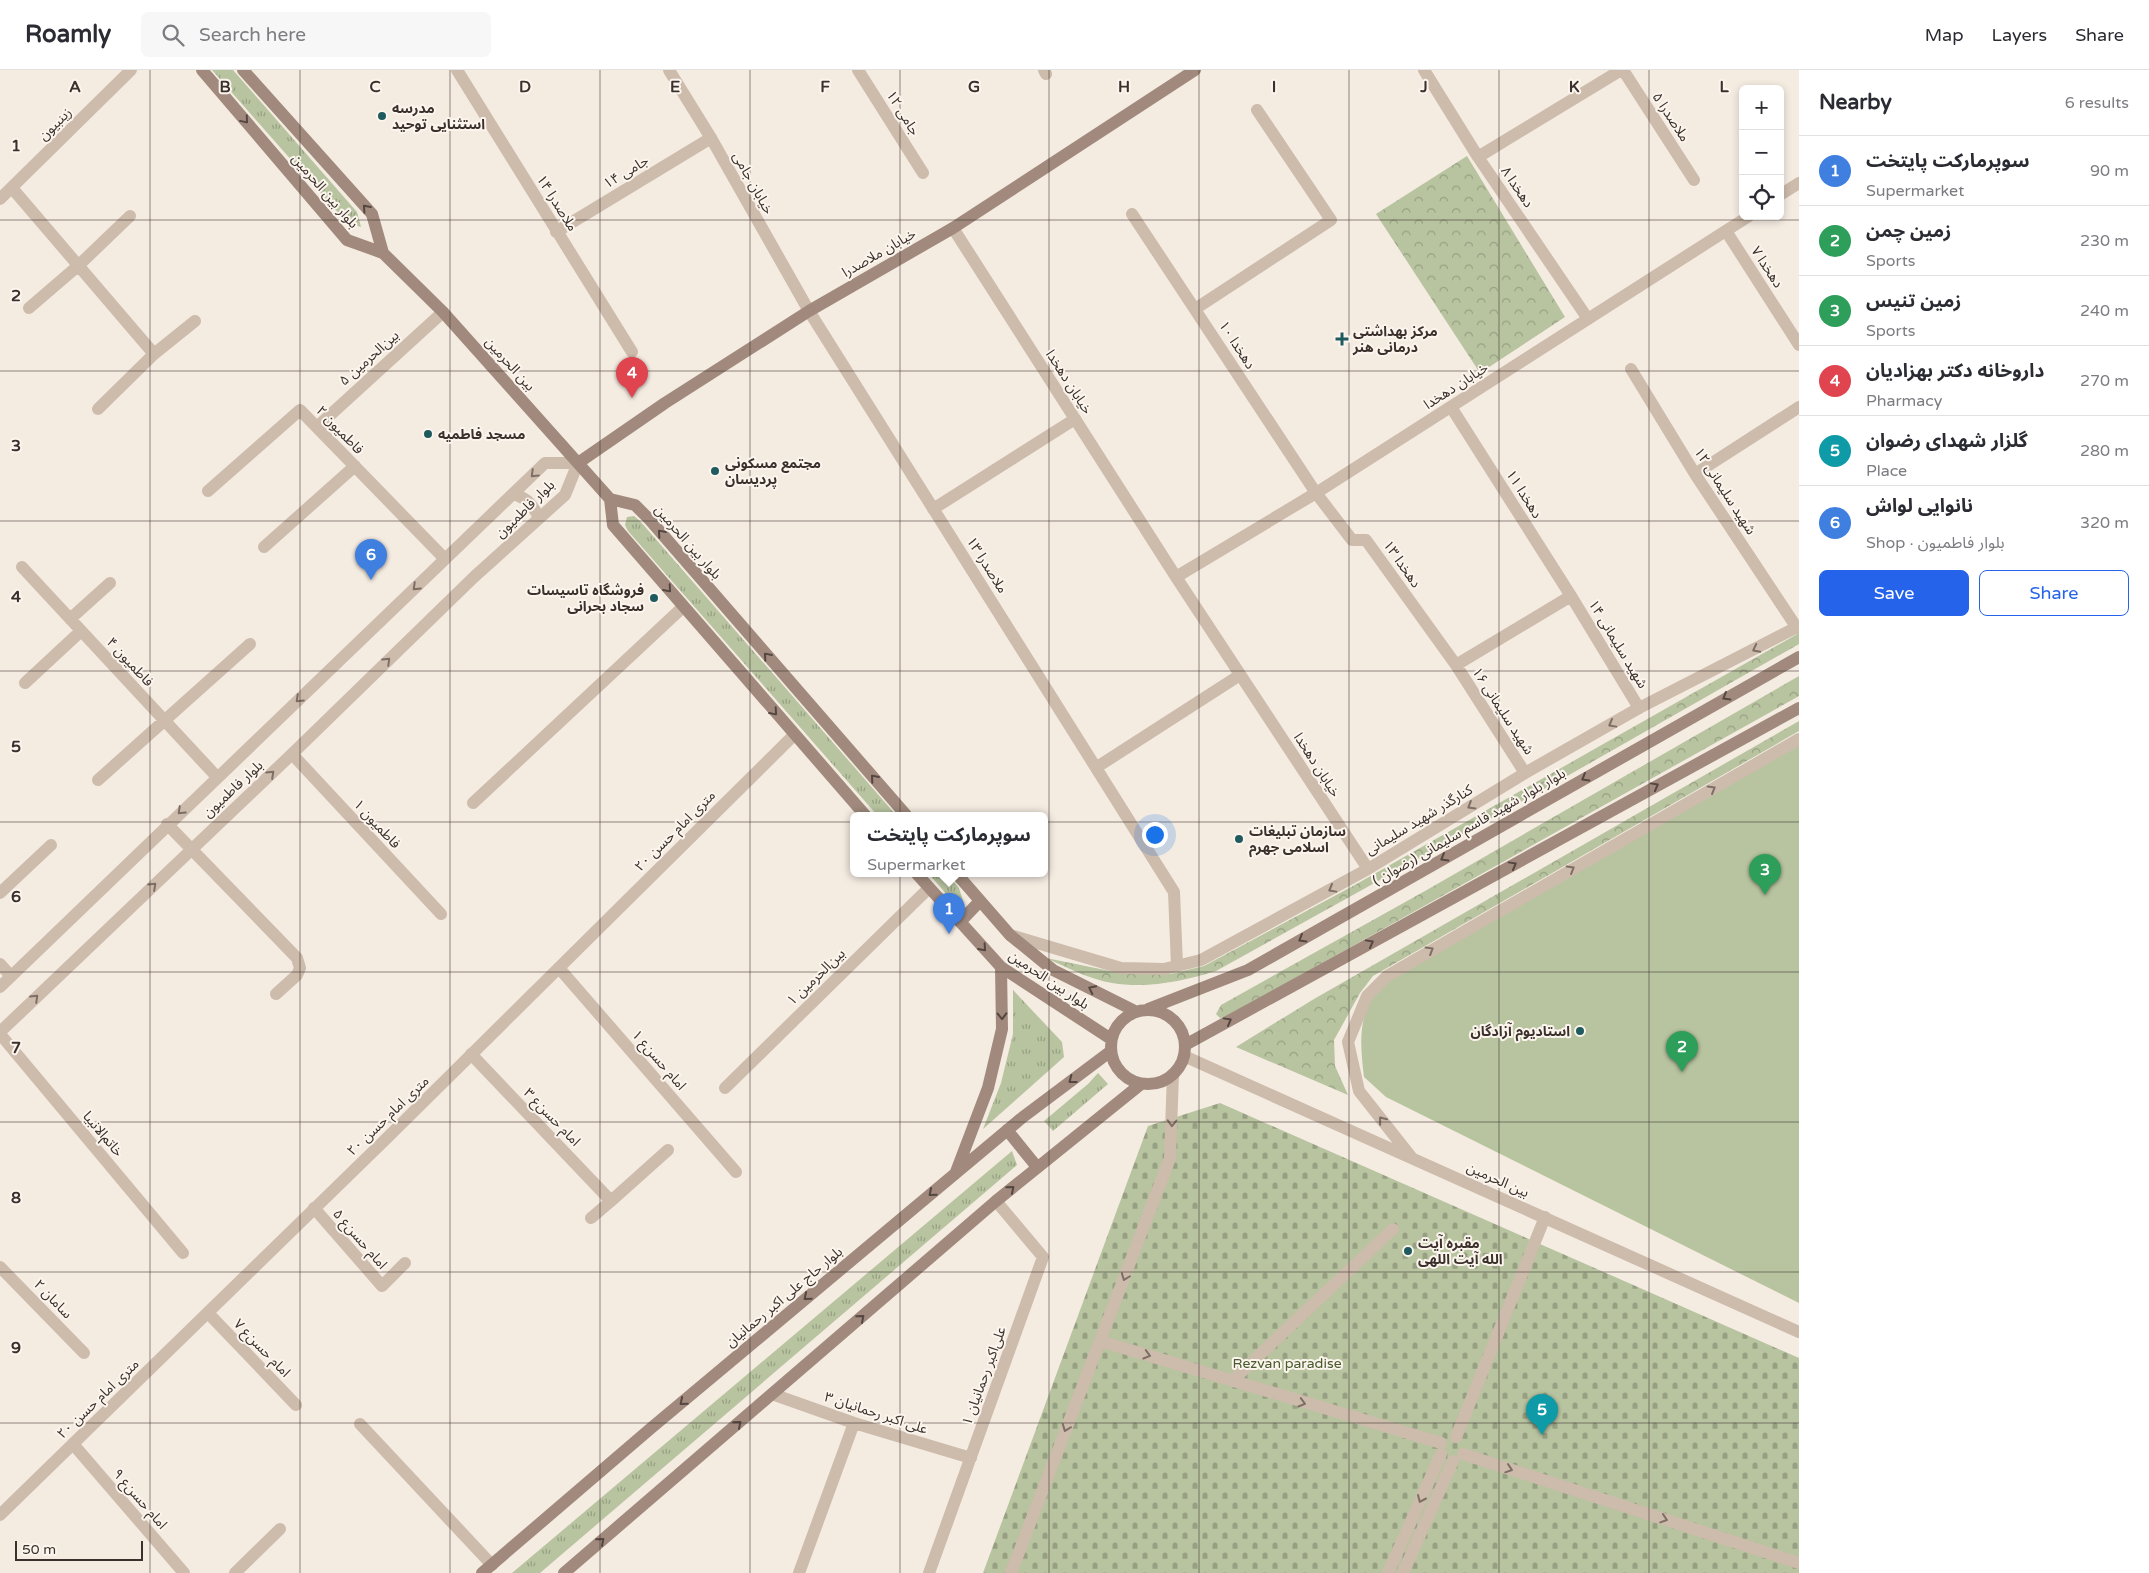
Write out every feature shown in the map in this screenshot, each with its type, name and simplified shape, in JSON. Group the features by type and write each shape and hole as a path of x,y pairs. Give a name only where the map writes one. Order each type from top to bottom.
{"main road":[{"name":"بلوار بین الحرمین","path":"202,70 347,240 383,253"},
{"name":"بلوار بین الحرمین","path":"243,70 372,214 383,253"},
{"name":"خیابان ملاصدرا","path":"578,462 665,403 808,311 953,228 1195,70"},
{"name":"بین الحرمین","path":"383,253 442,312 610,499"},
{"name":"بلوار بین الحرمین","path":"610,499 635,505 650,520 903,812"},
{"path":"610,499 613,526 862,812"},
{"name":"بلوار بلوار شهید قاسم سلیمانی (رضوان )","path":"1142,1010 1248,970 1799,657"},
{"path":"1184,1051 1799,708"},
{"name":"بلوار بین الحرمین","path":"919,877 1001,967 1111,1045"},
{"name":"بلوار بین الحرمین","path":"959,877 1010,935 1053,970 1142,1010"},
{"path":"960,922 980,901"},
{"path":"955,1173 988,1088 1002,1029 1001,967"},
{"path":"1142,1010 1159,1011 1169,1016 1183,1034 1184,1051 1173,1074 1164,1081 1152,1084 1140,1084 1130,1080 1120,1072 1114,1062 1111,1045 1116,1027 1124,1017 1142,1010"},
{"name":"بلوار حاج علی اکبر رحمانیان","path":"487,1569 650,1428 1111,1045"},
{"path":"564,1573 1037,1167 1140,1084"},
{"path":"1007,1130 1037,1167"}],"street":[{"name":"زینبیون","path":"0,199 131,70"},
{"name":"ملاصدرا ۱۴","path":"457,70 632,352"},
{"name":"خیابان جامی","path":"669,70 710,138 808,311"},
{"name":"دهخدا ۸","path":"1424,70 1478,157 1588,319"},
{"path":"1478,157 1622,70"},
{"name":"ملاصدرا ۵","path":"1622,70 1694,180"},
{"name":"جامی ۱۲","path":"862,72 923,173"},
{"path":"1195,309 1331,220 1257,110"},
{"name":"جامی ۱۴","path":"556,232 710,138"},
{"path":"1784,193 1799,183"},
{"path":"12,188 154,354"},
{"name":"دهخدا ۱۰","path":"1132,214 1316,493"},
{"path":"29,308 79,265 130,216"},
{"name":"خیابان دهخدا","path":"1176,577 1316,493 1743,220"},
{"name":"خیابان دهخدا","path":"953,228 1176,577 1368,869"},
{"name":"دهخدا ۷","path":"1726,231 1799,345"},
{"name":"ملاصدرا ۱۳","path":"808,311 1140,835 1174,892 1177,966"},
{"name":"بین‌الحرمین ۵","path":"317,427 442,312"},
{"path":"98,409 154,354 195,321"},
{"name":"شهید سلیمانی ۱۲","path":"1631,369 1695,474 1798,627"},
{"name":"دهخدا ۱۱","path":"1451,407 1571,596"},
{"path":"1695,474 1799,407"},
{"name":"فاطمیون ۲","path":"208,491 300,410 446,559"},
{"path":"934,509 1076,419"},
{"name":"بلوار فاطمیون","path":"0,987 167,824 545,463 578,462 565,495 474,577 0,1033"},
{"path":"264,547 355,466"},
{"name":"دهخدا ۱۳","path":"1316,493 1352,540 1366,540 1456,665"},
{"path":"514,494 526,498 534,506 539,518"},
{"name":"فاطمیون ۴","path":"22,567 217,777"},
{"path":"70,619 110,583"},
{"path":"1456,665 1571,596"},
{"name":"شهید سلیمانی ۱۴","path":"1571,596 1639,708"},
{"path":"473,803 683,607"},
{"name":"کنارگذر شهید سلیمانی","path":"1010,935 1121,968 1164,969 1201,960 1368,869 1525,773 1639,708 1798,627"},
{"path":"25,683 81,631"},
{"path":"98,780 250,644"},
{"name":"شهید سلیمانی ۱۶","path":"1456,665 1525,773"},
{"path":"1097,767 1240,675"},
{"name":"۲۰ متری امام حسن","path":"0,1515 472,1054 794,735"},
{"path":"1412,1158 1359,1091 1348,1042 1367,996 1387,976 1799,739"},
{"name":"فاطمیون ۱","path":"292,754 441,914"},
{"path":"167,824 297,958 300,968 297,975 276,994"},
{"path":"0,893 51,845"},
{"name":"بین‌الحرمین ۱","path":"725,1088 929,888"},
{"path":"0,964 11,976"},
{"name":"امام حسن‌ع ۱","path":"559,968 736,1172"},
{"name":"خاتم‌الانبیا","path":"0,1033 183,1253"},
{"name":"بین الحرمین","path":"1184,1051 1412,1158 1799,1332"},
{"name":"امام حسن‌ع ۳","path":"472,1054 611,1201"},
{"path":"1011,1573 1170,1158 1173,1074"},
{"path":"591,1218 668,1150"},
{"name":"علی‌اکبر رحمانیان ۱","path":"929,1573 1042,1257 996,1202"},
{"name":"امام حسن‌ع ۵","path":"314,1208 382,1286 405,1262"},
{"path":"1456,1437 1545,1217"},
{"path":"1233,1380 1393,1229"},
{"name":"سامان ۲","path":"0,1267 84,1352"},
{"name":"امام حسن‌ع ۷","path":"208,1313 296,1405"},
{"path":"1100,1341 1233,1380 1441,1449 1446,1460 1458,1457 1799,1563"},
{"name":"علی اکبر رحمانیان ۳","path":"772,1394 854,1423 971,1458"},
{"path":"798,1573 854,1423"},
{"path":"360,1424 487,1569"},
{"path":"1388,1573 1441,1449 1447,1437 1456,1437 1464,1445 1403,1573"},
{"name":"امام حسن‌ع ۹","path":"73,1444 184,1573"},
{"path":"235,1573 280,1529"}],"green space":[{"path":"212,70 233,70 357,212 361,227 346,222"},
{"path":"1467,156 1565,317 1480,373 1376,214"},
{"path":"634,516 640,521 893,812 874,812 628,531 625,525 627,517"},
{"path":"1799,633 1799,644 1555,783 1216,971 1165,983 1125,985 1095,979 1046,958 1120,973 1170,974 1204,966 1353,886"},
{"path":"1799,676 1799,696 1226,1017 1220,1018 1216,1014 1221,1005 1425,891"},
{"path":"1799,721 1799,731 1373,976 1360,993 1334,1040 1335,1066 1348,1095 1236,1047 1314,999"},
{"name":"استادیوم آزادگان","path":"1799,742 1799,1303 1386,1097 1364,1077 1361,1036 1364,1016 1368,1007 1375,995 1389,980"},
{"path":"931,877 949,877 959,888 964,904 948,896"},
{"path":"1013,990 1062,1042 1064,1057 983,1129 1001,1083 1013,1034"},
{"path":"1098,1073 1108,1084 1053,1131 1044,1121 1088,1084"},
{"name":"Rezvan paradise","path":"1220,1103 1799,1358 1799,1573 983,1573 1148,1126"},
{"path":"1012,1151 1017,1165 540,1573 512,1573"}],"place":[{"name":"مدرسه استثنایی توحید","path":"382,116"},
{"name":"مرکز بهداشتی درمانی هنر","path":"1342,339"},
{"name":"داروخانه دکتر بهزادیان","path":"632,398"},
{"name":"مسجد فاطمیه","path":"428,434"},
{"name":"مجتمع مسکونی پردیسان","path":"715,471"},
{"name":"نانوایی لواش","path":"371,580"},
{"name":"فروشگاه تاسیسات سجاد بحرانی","path":"654,598"},
{"name":"سازمان تبلیغات اسلامی جهرم","path":"1239,839"},
{"name":"زمین تنیس","path":"1765,895"},
{"name":"سوپرمارکت پایتخت","path":"949,934"},
{"name":"استادیوم آزادگان","path":"1580,1031"},
{"name":"زمین چمن","path":"1682,1072"},
{"name":"مقبره آیت الله آیت اللهی","path":"1408,1251"},
{"name":"گلزار شهدای رضوان","path":"1542,1435"}]}
